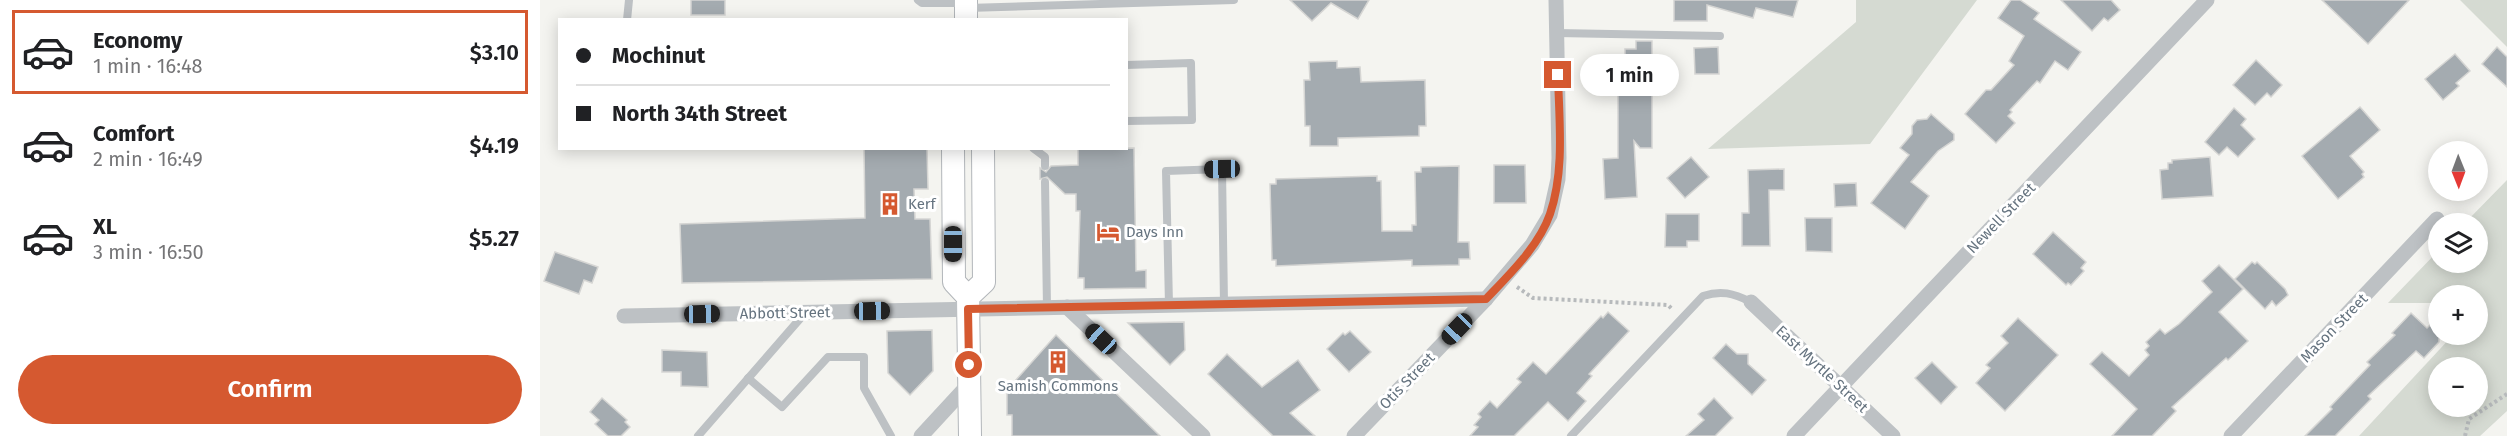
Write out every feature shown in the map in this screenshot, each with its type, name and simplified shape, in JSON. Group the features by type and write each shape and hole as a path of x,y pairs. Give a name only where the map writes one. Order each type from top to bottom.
{"main road":[{"path":"953,150 954,282 968,303 970,436"},
{"path":"968,303 984,282 983,150"}],"street":[{"name":"Otis Street","path":"1354,436 1505,279 1532,245 1550,215 1558,179 1556,0"},
{"name":"Newell Street","path":"1794,436 2207,0"},
{"name":"Mason Street","path":"2231,436 2428,228"},
{"name":"Abbott Street","path":"624,316 806,312 968,303 1067,307 1486,299"},
{"name":"East Myrtle Street","path":"1751,302 1893,436"},
{"path":"1067,307 1203,436"},
{"path":"921,436 969,384"}],"lane":[{"path":"627,18 629,0"},
{"path":"918,0 922,3 966,8 1234,0"},
{"path":"1557,33 1720,36"},
{"path":"1128,65 1191,63 1192,120 1128,121"},
{"path":"1035,150 1045,158 1045,166"},
{"path":"1169,305 1166,171 1222,169 1224,304"},
{"path":"1046,182 1047,307"},
{"path":"1571,436 1703,297 1716,292 1734,293 1751,302"},
{"path":"698,436 806,312"},
{"path":"748,378 782,407 828,357 864,357 864,388 891,436"}],"path":[{"path":"1505,279 1533,298 1668,305 1682,319"},
{"path":"2465,436 2469,419 2507,394"}],"shaded area":[{"path":"1856,0 1977,0 1870,144 1708,149 1856,22"},
{"path":"2460,0 2507,0 2507,47"},
{"path":"2507,180 2507,411 2480,436 2359,436 2428,362 2428,417 2488,417 2488,357 2433,357 2444,345 2488,345 2488,285 2428,285 2428,303 2388,303 2428,261 2428,273 2488,273 2488,213 2475,213"}],"building":[{"path":"691,0 725,0 725,15 691,15"},
{"path":"1290,0 1369,0 1358,19 1331,3 1312,21"},
{"path":"1674,0 1798,0 1793,17 1756,8 1753,18 1707,5 1707,21 1674,21"},
{"path":"2011,0 2020,0 2039,13 2034,19 2081,52 2068,70 2055,61 2040,83 2037,81 2010,110 2012,112 2008,116 2015,123 1996,143 1965,114 1986,90 1991,90 2014,65 2009,61 2024,36 1998,18"},
{"path":"2061,0 2111,0 2120,10 2108,21 2104,18 2092,31"},
{"path":"2322,0 2409,0 2368,44"},
{"path":"1636,41 1652,41 1652,148 1640,148 1634,141 1637,197 1605,199 1603,159 1618,158 1618,66 1625,66 1625,49 1636,49"},
{"path":"1718,47 1719,74 1695,74 1694,48"},
{"path":"2497,47 2507,57 2507,87 2482,64"},
{"path":"2455,54 2470,71 2456,83 2459,86 2443,100 2425,79"},
{"path":"2256,60 2282,85 2271,97 2267,93 2255,105 2233,85"},
{"path":"1337,61 1337,68 1360,67 1361,82 1425,80 1426,126 1419,126 1419,136 1338,138 1338,146 1310,146 1310,126 1305,126 1304,80 1310,80 1309,62"},
{"path":"2360,107 2380,130 2350,156 2364,172 2362,174 2364,177 2338,199 2302,156"},
{"path":"2234,108 2246,119 2241,125 2255,139 2238,157 2227,147 2219,155 2205,142"},
{"path":"1931,114 1954,134 1954,140 1938,151 1911,182 1929,196 1905,229 1871,203 1909,155 1900,148 1912,134 1912,126 1917,120 1927,119"},
{"name":"Days Inn","path":"1134,148 1136,271 1146,270 1146,288 1084,289 1084,278 1078,278 1080,211 1076,211 1076,194 1065,194 1047,177 1040,179 1040,168 1046,172 1051,166 1078,165 1078,150 1128,150"},
{"name":"Kerf","path":"864,150 927,150 928,189 914,189 915,219 930,219 932,279 682,283 680,224 865,218"},
{"path":"1691,157 1709,177 1685,198 1667,178"},
{"path":"2210,157 2213,196 2162,199 2160,170 2168,169 2168,163 2172,163 2172,160"},
{"path":"1494,165 1525,165 1526,203 1494,203"},
{"path":"1459,166 1458,242 1469,242 1470,259 1459,259 1459,265 1412,266 1412,260 1276,266 1276,260 1272,260 1270,184 1276,184 1276,179 1377,176 1377,181 1381,181 1382,231 1412,231 1412,225 1416,225 1415,172 1421,172 1421,167"},
{"path":"1784,169 1784,190 1769,190 1770,246 1742,246 1742,213 1749,213 1748,170"},
{"path":"1856,183 1857,206 1835,207 1834,184"},
{"path":"1666,214 1699,214 1699,241 1687,241 1687,247 1665,247"},
{"path":"1805,218 1832,218 1832,252 1806,251"},
{"path":"2053,232 2086,262 2081,268 2084,271 2071,285 2068,283 2066,285 2033,254"},
{"path":"555,252 598,267 592,283 584,280 579,294 544,281"},
{"path":"2252,262 2255,264 2257,262 2285,289 2288,295 2276,306 2272,301 2265,309 2235,279"},
{"path":"2219,265 2243,289 2219,312 2248,341 2172,407 2176,411 2152,436 2112,436 2137,409 2090,364 2102,352 2129,376 2149,355 2145,350 2149,346 2146,342 2160,329 2165,334 2179,324 2212,292 2202,281"},
{"path":"1608,312 1629,331 1589,374 1592,376 1577,393 1586,401 1568,421 1548,402 1514,436 1470,436 1478,427 1474,425 1481,417 1478,414 1490,401 1497,408 1521,382 1517,379 1533,362 1546,374 1601,316 1603,318"},
{"path":"2411,313 2428,327 2428,345 2436,345 2424,358 2416,351 2368,396 2371,399 2335,436 2305,436 2370,365 2367,362 2395,335 2392,333"},
{"path":"2018,318 2058,355 2005,411 1976,383 1990,368 1986,365 2008,343 2001,336"},
{"path":"1184,322 1185,350 1170,365 1128,323"},
{"path":"932,330 933,371 910,395 888,373 887,331"},
{"path":"1350,331 1371,352 1349,372 1327,349 1343,333 1345,335"},
{"name":"Samish Commons","path":"1056,335 1160,436 1012,436 1012,415 1007,415 1007,390"},
{"path":"1726,344 1737,354 1748,354 1748,364 1766,380 1752,395 1713,358"},
{"path":"662,350 707,352 708,387 681,386 681,372 662,372"},
{"path":"1227,354 1262,387 1298,360 1320,390 1290,413 1315,436 1273,436 1208,374"},
{"path":"1932,362 1957,387 1941,404 1915,378"},
{"path":"602,398 627,420 625,422 630,427 621,436 608,436 595,424 599,420 590,412"},
{"path":"1714,398 1733,418 1715,436 1686,436 1704,420 1698,414"}],"place":[{"name":"Kerf","path":"890,204"},
{"name":"Days Inn","path":"1108,232"},
{"name":"Samish Commons","path":"1058,362"}],"route":[{"path":"969,365 968,309 1486,299 1532,245 1550,215 1558,179 1558,75"}]}
